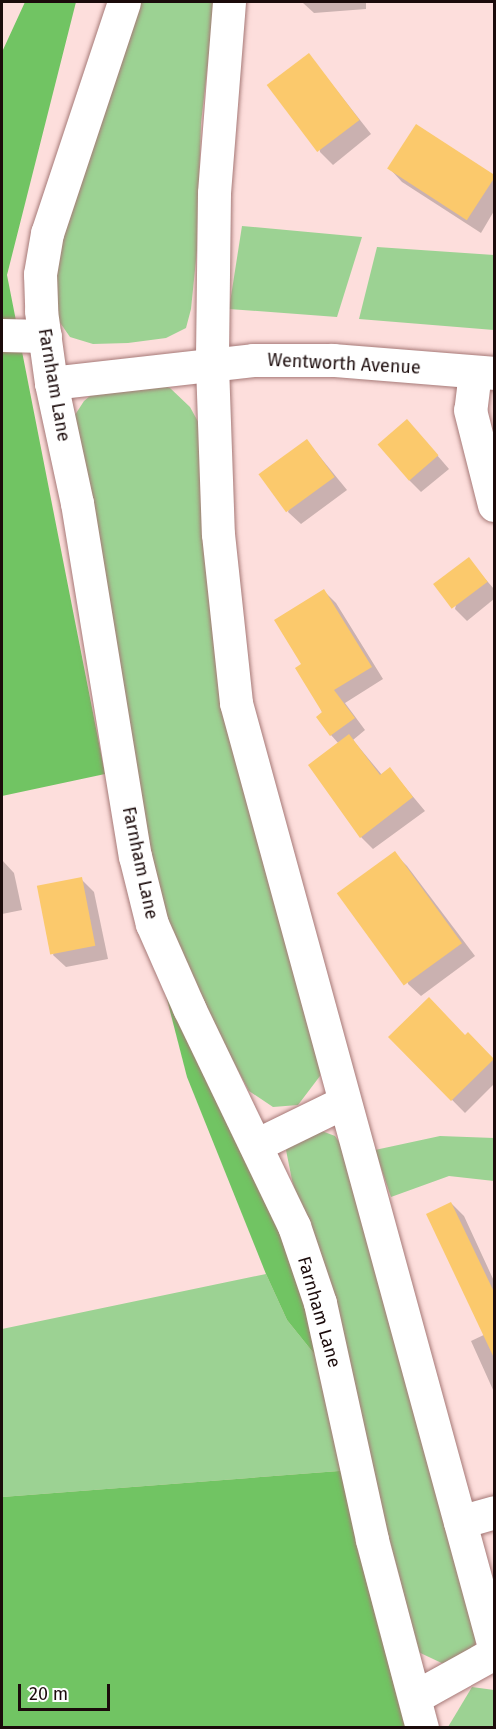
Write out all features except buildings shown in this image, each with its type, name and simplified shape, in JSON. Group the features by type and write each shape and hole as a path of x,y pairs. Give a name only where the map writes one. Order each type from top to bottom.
{"street":[{"name":"Farnham Lane","path":"124,2 47,233 40,273 41,311 51,383 79,515 135,856 152,924 189,1008 294,1226 320,1303 372,1540 418,1713 495,1653"},
{"path":"229,2 214,193 212,365 218,534 236,703 495,1647"},
{"path":"2,335 45,336"},
{"name":"Wentworth Avenue","path":"51,383 253,360 333,360 485,372"},
{"path":"485,372 470,410 495,505"},
{"path":"256,1145 344,1102"},
{"path":"460,1522 495,1512"}],"green space":[{"path":"25,2 76,2 7,275 105,774 2,796 2,52"},
{"path":"136,2 215,2 201,123 197,250 191,309 186,328 166,338 128,343 93,344 70,337 54,314 49,283 62,215"},
{"path":"242,226 362,237 337,317 229,309"},
{"path":"377,247 494,255 494,330 359,319"},
{"path":"140,377 170,388 190,407 201,427 208,499 326,1050 320,1076 298,1105 273,1107 249,1091 219,1035 162,907 100,586 73,418 84,401 102,386"},
{"path":"154,949 258,1157 328,1371 287,1320 266,1274 187,1077"},
{"path":"314,1128 335,1136 344,1149 477,1613 475,1648 448,1666 414,1650 331,1311 292,1180 286,1150 299,1133"},
{"path":"440,1136 494,1138 494,1181 449,1176 391,1197 375,1150"},
{"path":"266,1274 287,1320 328,1371 352,1470 2,1497 2,1329"},
{"path":"352,1470 415,1727 2,1728 2,1497"},
{"path":"472,1687 494,1690 494,1727 448,1727"}]}
